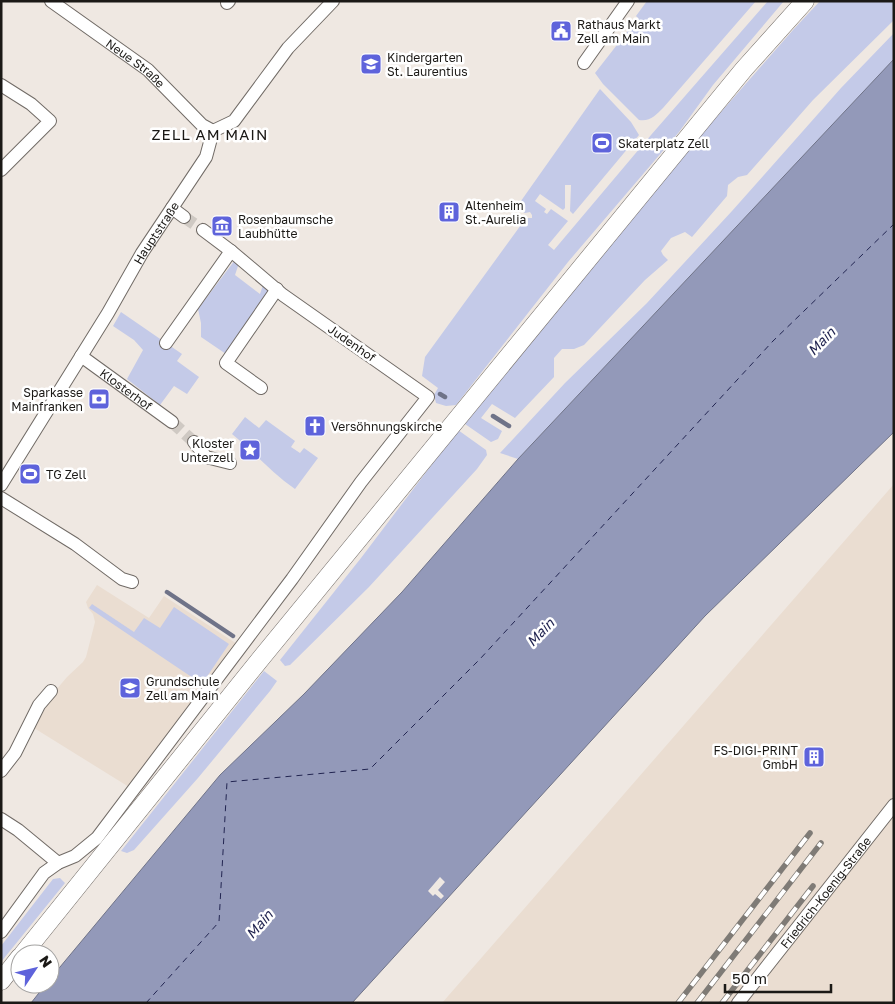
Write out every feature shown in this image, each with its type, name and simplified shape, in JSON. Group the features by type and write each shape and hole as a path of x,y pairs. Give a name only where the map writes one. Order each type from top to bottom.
{"main road":[{"path":"31,944 262,657 738,76 805,1"},
{"path":"1,981 10,970"}],"street":[{"name":"Neue Straße","path":"51,1 148,70 202,125 213,131"},
{"path":"213,131 234,121 288,48 333,1"},
{"path":"584,63 628,1"},
{"path":"1,85 32,104 50,121 1,170"},
{"name":"Hauptstraße","path":"3,476 108,313 142,253 206,157 213,131"},
{"path":"172,208 184,217"},
{"name":"Judenhof","path":"58,863 75,856 97,838 292,579 361,482 428,397 283,295 203,230"},
{"path":"166,344 231,251"},
{"path":"261,388 226,363 277,289"},
{"name":"Klosterhof","path":"81,356 172,422"},
{"path":"194,442 206,457 230,463"},
{"path":"1,498 75,544 122,579 132,582"},
{"path":"1,771 15,753 39,705 51,691"},
{"name":"Friedrich-Koenig-Straße","path":"738,1003 894,805"},
{"path":"1,819 18,830 58,863 44,874 3,923"}],"shaded area":[{"path":"647,1 756,1 663,108 646,120 639,120 603,84 595,73 638,18 636,16"},
{"path":"768,1 784,1 713,85 679,132 568,262 456,405 446,406 436,403 434,395 438,388 422,376 425,357 526,218 532,218 530,212 525,213 516,208 600,89 631,122 639,135 573,214 570,211 571,185 565,185 565,208 563,210 540,194 535,201 546,209 544,212 547,214 551,209 568,221 548,245 554,250"},
{"path":"820,1 894,1 894,20 813,100 747,175 738,177 728,185 727,196 692,237 685,232 671,238 661,251 668,260 645,280 584,345 574,349 562,349 554,358 554,377 515,418 492,404 481,418 502,431 498,439 491,442 465,424 700,136"},
{"path":"894,33 894,59 885,69 518,459 500,453 565,383 647,303 841,88"},
{"path":"235,260 239,263 235,275 260,294 264,282 273,289 226,354 201,337 198,309"},
{"path":"121,312 182,354 177,361 199,377 187,394 174,386 160,405 127,379 143,350 134,340 113,326"},
{"path":"245,417 259,428 266,420 295,441 291,447 300,453 304,448 318,458 295,489 232,434"},
{"path":"458,430 486,450 487,455 477,469 369,587 290,665 285,666 280,660 361,558"},
{"path":"894,484 894,1003 442,1003"},
{"name":"Grundschule Zell am Main","path":"97,585 149,618 164,596 237,644 129,787 34,728 56,690 86,657 95,622 86,602"},
{"path":"92,604 134,632 144,618 160,628 174,607 229,644 202,684 89,608"},
{"path":"264,671 277,681 270,691 198,778 134,850 127,853 121,851"},
{"path":"60,878 65,883 16,944 10,944 10,951 1,962 1,946 53,879"}],"water":[{"name":"Main","path":"894,59 894,432 705,616 352,1003 31,1003 38,994 60,994 60,967 220,775 304,694 402,592 518,459"}],"pier":[{"path":"440,877 445,882 438,890 444,896 441,899 435,894 433,896 428,891"}],"waterway":[{"path":"440,394 445,397"},
{"path":"493,416 509,426"},
{"path":"167,592 233,636"}],"ferry route":[{"path":"146,1003 219,922 227,782 370,769 480,659 773,341 894,224"}],"tunnel":[{"path":"184,217 203,230"},
{"path":"172,422 194,442"}],"railway":[{"path":"678,1003 810,833"},
{"path":"697,1003 821,843"},
{"path":"722,1003 813,886"}],"place":[{"name":"Rathaus Markt Zell am Main","path":"561,31"},
{"name":"Kindergarten St. Laurentius","path":"371,64"},
{"name":"Skaterplatz Zell","path":"602,143"},
{"name":"Altenheim St.-Aurelia","path":"449,212"},
{"name":"Rosenbaumsche Laubhütte","path":"222,226"},
{"name":"Sparkasse Mainfranken","path":"99,399"},
{"name":"Versöhnungskirche","path":"315,426"},
{"name":"Kloster Unterzell","path":"250,450"},
{"name":"TG Zell","path":"30,474"},
{"name":"Grundschule Zell am Main","path":"130,688"},
{"name":"FS-DIGI-PRINT GmbH","path":"814,757"}],"district":[{"name":"ZELL AM MAIN","path":"210,134"}]}
